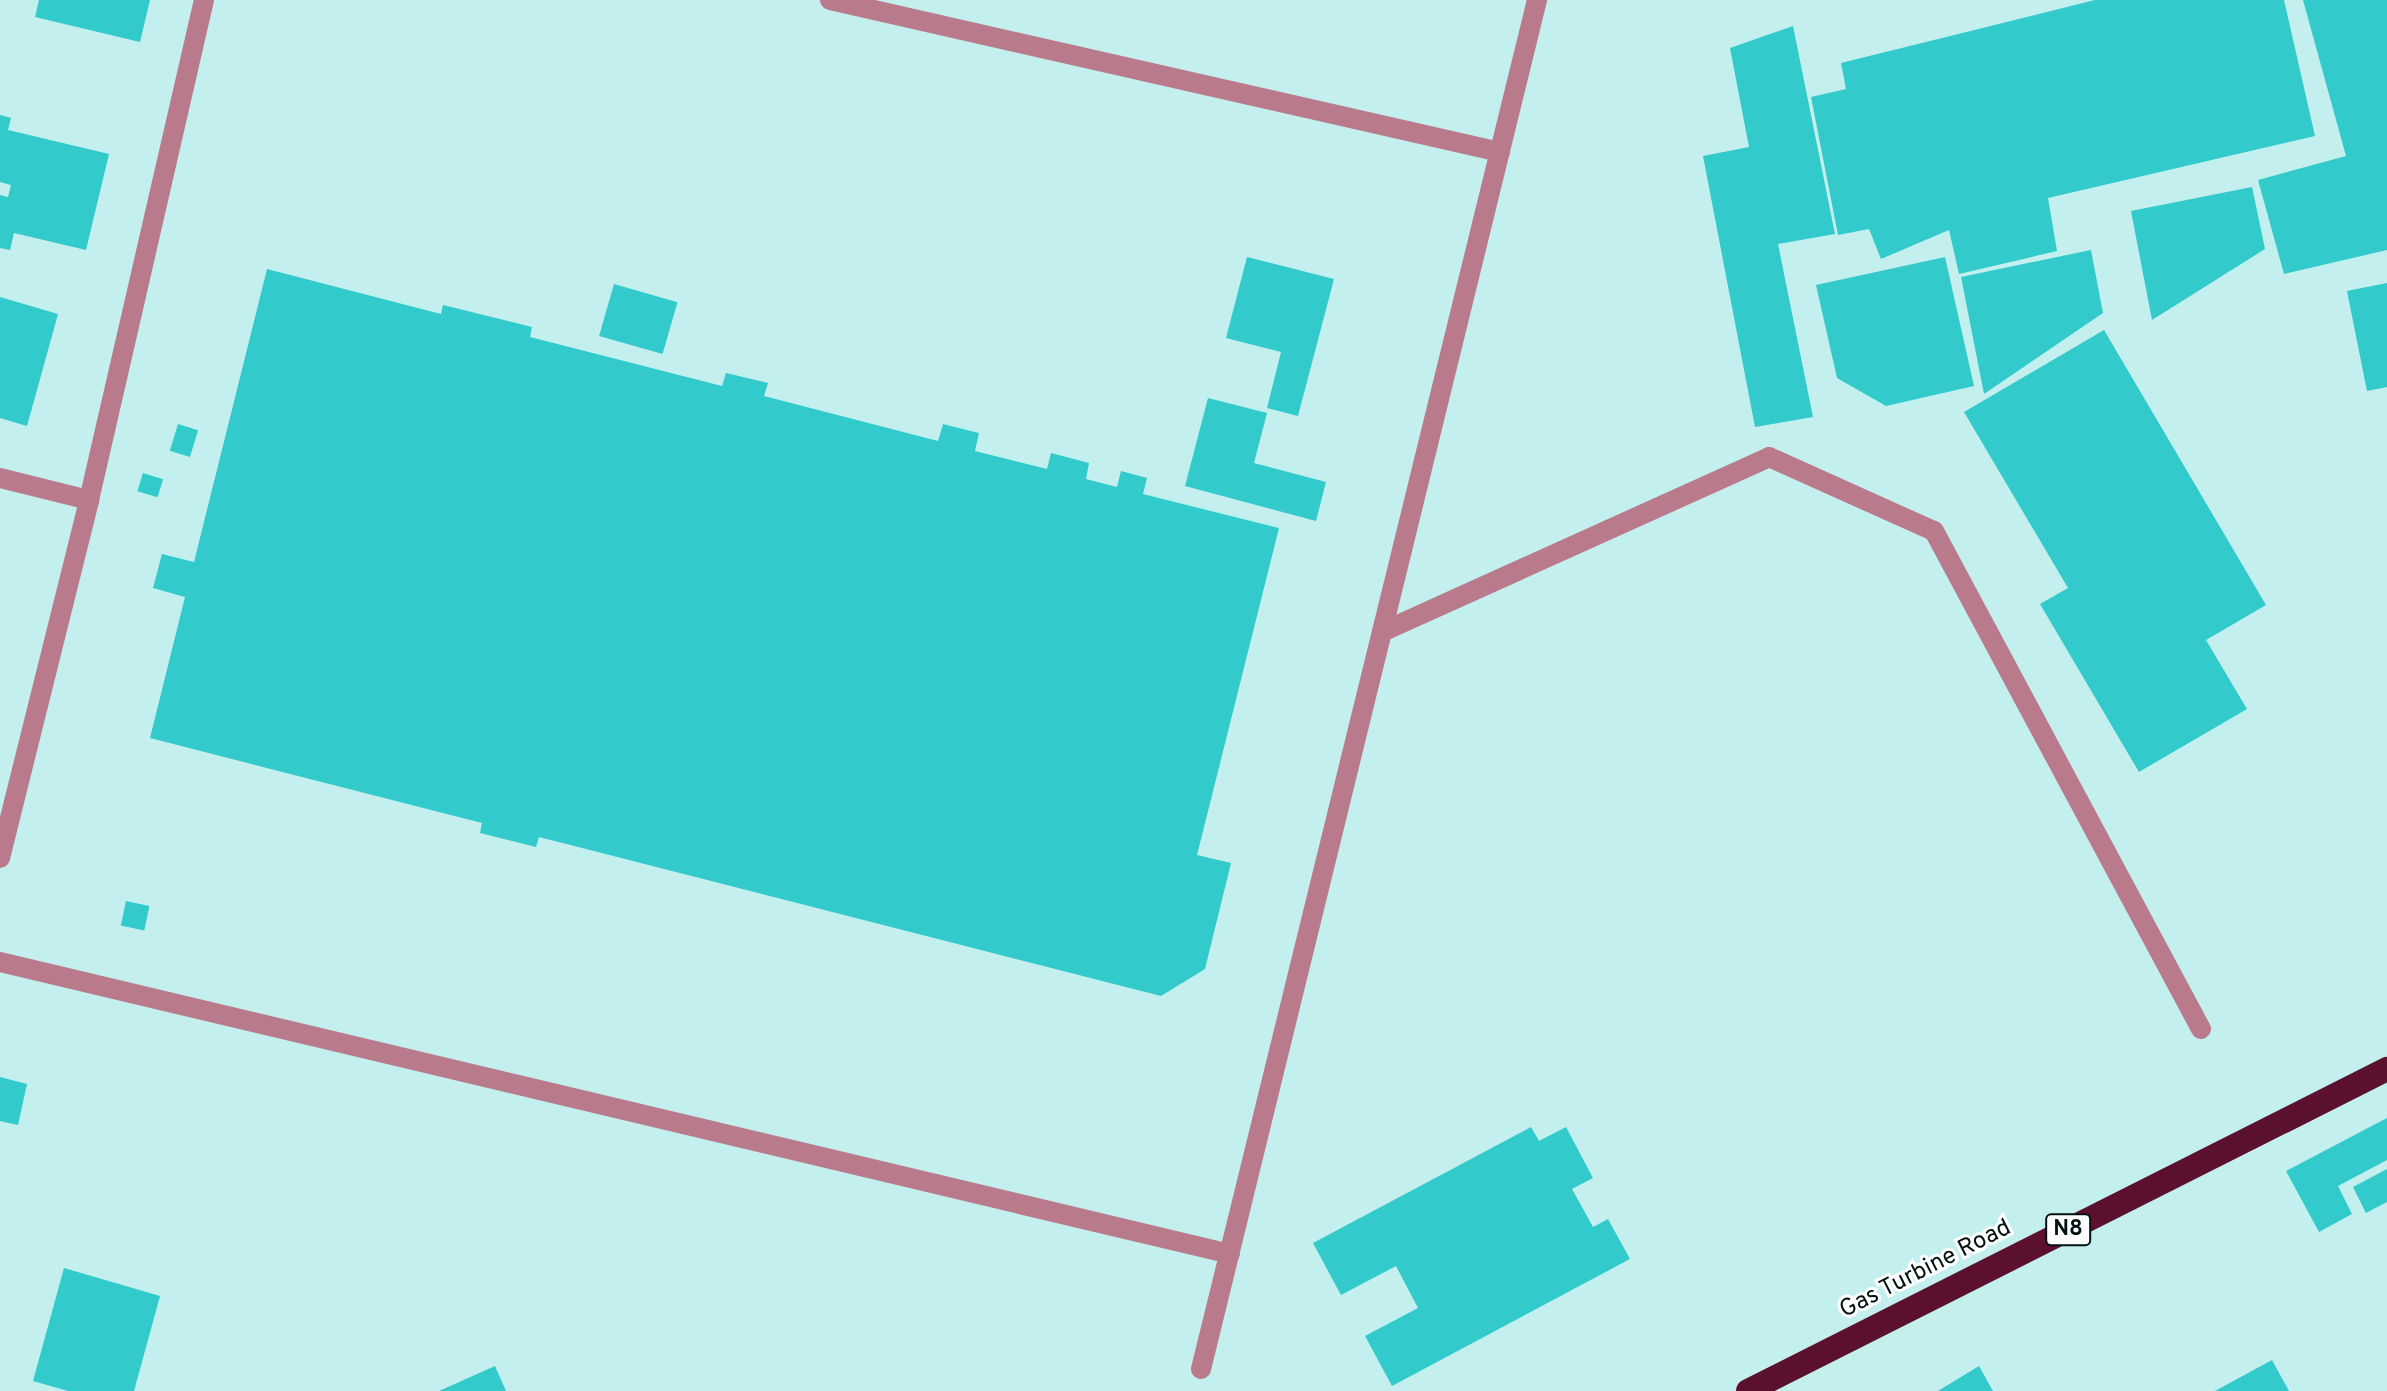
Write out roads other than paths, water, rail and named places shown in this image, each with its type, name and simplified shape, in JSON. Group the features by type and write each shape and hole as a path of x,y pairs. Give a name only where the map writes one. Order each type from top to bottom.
{"highway":[{"name":"Gas Turbine Road","path":"1748,1391 2387,1069"}],"street":[{"path":"0,858 89,500 204,0"},
{"path":"830,0 1500,152"},
{"path":"1201,1369 1537,0"},
{"path":"1382,632 1769,457 1934,531 2201,1029"},
{"path":"0,478 89,500"},
{"path":"0,962 1230,1254"}]}
